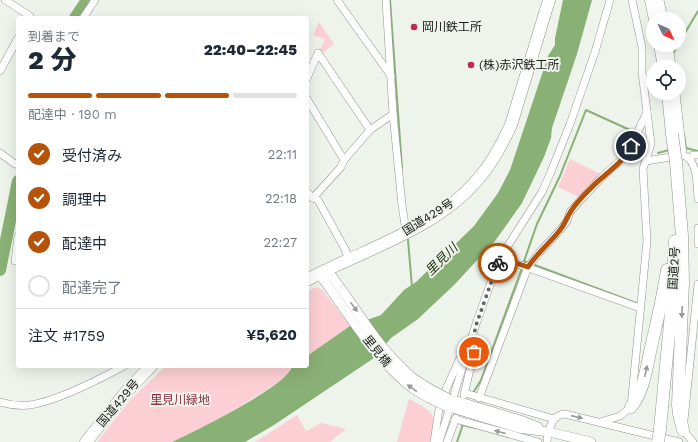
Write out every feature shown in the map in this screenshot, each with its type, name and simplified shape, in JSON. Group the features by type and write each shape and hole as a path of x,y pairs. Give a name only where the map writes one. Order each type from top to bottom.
{"highway":[{"name":"国道429号","path":"309,279 326,274 348,259 424,222 455,201 483,173 503,142 515,114 549,0"},
{"path":"651,0 654,12"},
{"name":"国道2号","path":"658,442 672,302 675,228 681,155 672,134 669,100"},
{"path":"681,155 683,282 678,405 683,430"},
{"path":"631,407 640,392 644,380 662,301 671,241 675,228"},
{"name":"国道429号","path":"86,442 126,392 148,368"}],"street":[{"path":"5,0 30,16"},
{"path":"84,16 95,0"},
{"path":"336,0 391,76"},
{"path":"386,0 393,114 406,232"},
{"path":"439,442 449,403 501,258 542,192 550,174 585,80 610,0"},
{"path":"600,422 620,416 631,407 647,241 643,169 651,144 642,72 642,47 632,0"},
{"path":"660,0 663,12"},
{"path":"0,71 3,59 16,41"},
{"path":"309,73 318,53 370,130"},
{"path":"677,100 681,155 694,166 698,199"},
{"path":"309,102 344,160"},
{"path":"479,398 527,264 561,229 567,221 570,212 578,203 604,175 626,156 647,112"},
{"path":"313,198 341,167 344,160 370,130 393,114"},
{"path":"0,153 15,164"},
{"path":"646,161 681,155 698,155"},
{"path":"309,194 318,200 346,251 348,259"},
{"path":"698,228 698,244"},
{"path":"15,261 16,253"},
{"path":"501,258 527,264 640,308"},
{"name":"里見橋","path":"326,274 374,349 396,374 420,393 518,428 549,432 591,442"},
{"path":"693,442 683,430 698,284"},
{"path":"475,328 474,352 464,394 554,419"},
{"path":"434,442 439,409 446,389 464,348 475,328"},
{"path":"1,402 18,406 40,403 78,388 120,368"},
{"path":"546,442 554,419 561,414 600,422 679,442"},
{"path":"447,442 456,418 538,442"}],"green space":[{"path":"319,22 334,44 322,53 320,50 325,39 313,35"},
{"path":"570,159 601,174 579,197 558,187"},
{"path":"317,287 323,291 350,326 309,355 309,290"},
{"name":"里見川緑地","path":"164,368 291,368 287,376 271,387 222,417 172,442 97,442 131,399"},
{"path":"409,399 424,407 432,414 434,425 431,442 397,442"},
{"path":"297,415 306,431 321,423 346,429 330,442 255,442"}],"water":[{"name":"里見川","path":"563,0 592,0 577,54 552,128 551,138 544,157 522,203 495,241 454,285 418,319 391,338 374,358 274,425 245,442 172,442 219,419 259,396 287,374 291,368 309,368 309,355 350,326 381,315 404,290 416,282 474,226 498,193 510,170 548,56 555,45 555,38"}],"waterway":[{"path":"76,16 87,0"},
{"path":"390,0 402,168"},
{"path":"686,31 698,11"},
{"path":"523,264 537,224 560,176 586,110 643,136"},
{"path":"684,135 686,148"},
{"path":"686,148 698,151"},
{"path":"658,153 669,150"},
{"path":"0,270 16,191"},
{"path":"408,240 412,287"},
{"path":"524,261 636,303"},
{"path":"473,393 481,380 522,268"},
{"path":"457,442 463,424"},
{"path":"462,425 476,428"}],"way so far":[{"path":"474,352 475,328 498,263"}],"place":[{"name":"岡川鉄工所","path":"414,27"},
{"name":"(株)赤沢鉄工所","path":"471,65"}],"route":[{"path":"498,263 501,258 528,267 538,252 561,229 567,221 570,212 591,188 626,156 631,146"}]}
